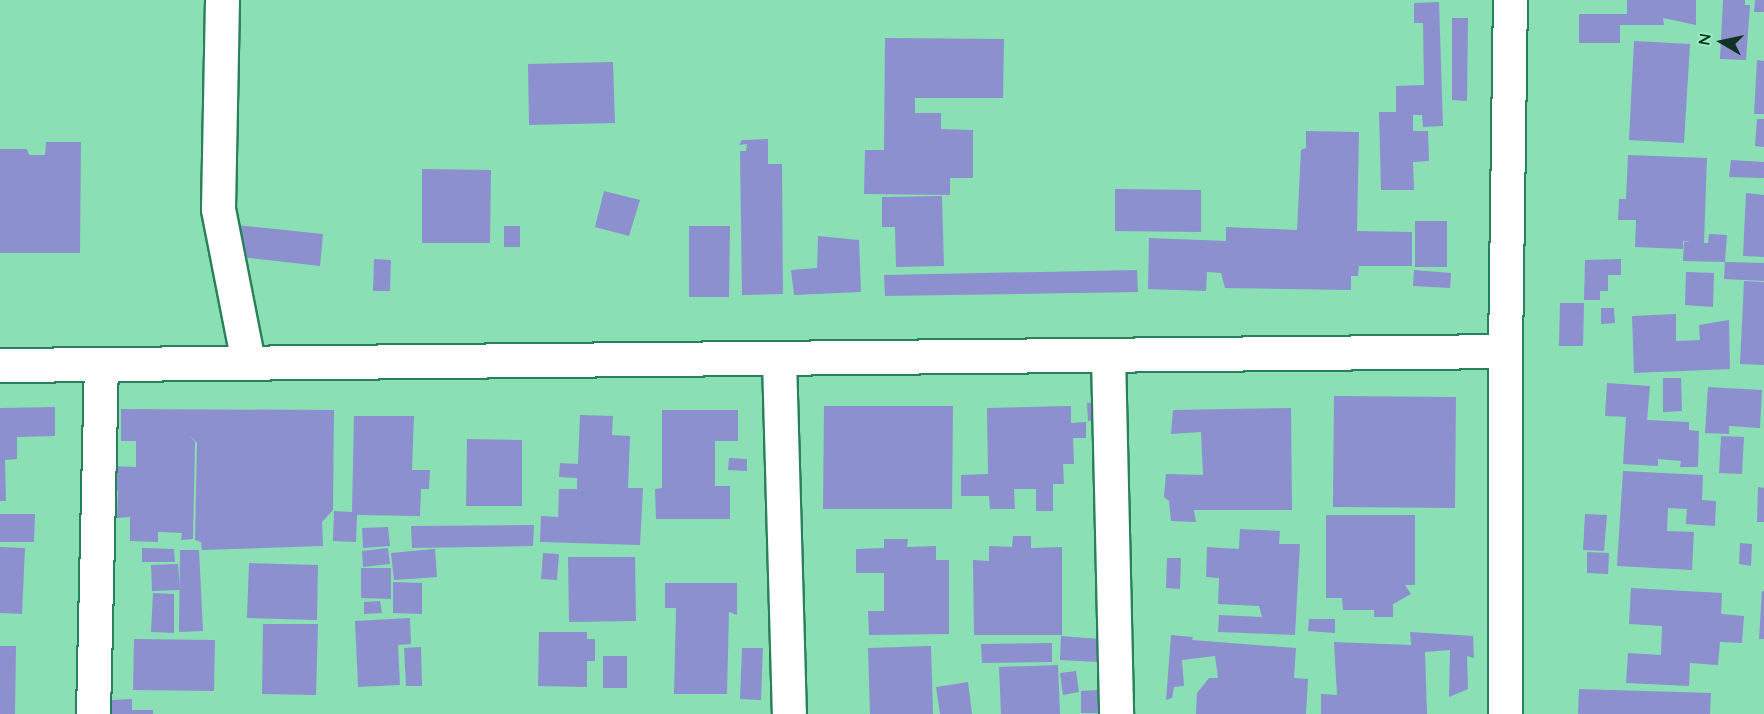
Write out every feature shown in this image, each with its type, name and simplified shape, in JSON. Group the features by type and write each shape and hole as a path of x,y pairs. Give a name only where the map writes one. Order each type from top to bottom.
{"street":[{"path":"222,0 218,210 248,362"},
{"path":"1505,714 1505,351 1510,0"},
{"path":"0,365 1505,351"},
{"path":"1107,355 1116,714"},
{"path":"779,359 789,714"},
{"path":"93,714 101,365"}],"building":[{"path":"1627,0 1696,0 1696,25 1663,18 1664,25 1620,25 1620,43 1579,43 1579,14 1627,14"},
{"path":"1723,0 1745,0 1745,5 1750,5 1746,60 1720,59"},
{"path":"1755,0 1764,0 1764,12 1754,12"},
{"path":"1439,2 1443,126 1423,127 1422,115 1413,115 1413,131 1428,131 1429,161 1413,162 1414,190 1381,190 1379,112 1396,112 1396,86 1424,85 1423,23 1414,23 1414,3"},
{"path":"1452,18 1468,18 1467,101 1452,100"},
{"path":"885,38 1004,39 1003,98 915,98 915,113 941,113 941,129 973,130 973,178 950,178 950,195 864,194 865,150 884,150"},
{"path":"1634,41 1690,44 1684,143 1629,140"},
{"path":"1757,60 1764,61 1764,114 1754,114"},
{"path":"613,62 615,123 529,125 528,64"},
{"path":"1757,119 1764,119 1764,147 1755,146"},
{"path":"1306,131 1359,132 1357,231 1412,232 1412,266 1359,266 1358,276 1351,276 1351,290 1225,288 1221,273 1207,272 1206,291 1148,289 1149,238 1226,241 1226,227 1297,230 1301,150 1306,148"},
{"path":"768,139 768,164 782,164 783,294 742,295 740,151 746,151 747,144 739,145 742,140"},
{"path":"46,142 81,142 80,253 0,253 0,149 27,149 29,155 45,155"},
{"path":"1628,155 1707,158 1704,243 1708,243 1709,234 1727,235 1725,262 1683,261 1684,242 1691,242 1683,241 1683,249 1635,247 1636,220 1618,220 1619,199 1626,199"},
{"path":"1731,160 1764,162 1764,178 1729,177"},
{"path":"422,169 491,170 490,243 422,243"},
{"path":"1115,189 1201,190 1201,232 1115,231"},
{"path":"604,191 640,200 629,236 595,227"},
{"path":"1746,193 1764,195 1764,257 1743,256"},
{"path":"942,196 944,266 896,267 895,227 882,227 882,197"},
{"path":"1415,221 1447,221 1447,267 1415,267"},
{"path":"237,225 323,234 320,266 233,256"},
{"path":"504,226 520,226 520,247 504,247"},
{"path":"689,226 730,226 729,297 689,297"},
{"path":"818,236 859,240 861,292 794,295 791,270 817,268"},
{"path":"374,259 391,260 390,291 373,291"},
{"path":"1621,259 1621,275 1608,275 1608,291 1600,291 1600,300 1584,300 1585,260"},
{"path":"1725,262 1764,263 1764,281 1724,279"},
{"path":"1137,270 1138,292 885,296 884,275"},
{"path":"1414,270 1451,273 1450,288 1413,286"},
{"path":"1686,272 1714,273 1713,307 1685,305"},
{"path":"1744,281 1764,282 1764,365 1740,364"},
{"path":"1560,303 1584,303 1583,346 1559,346"},
{"path":"1601,308 1614,308 1615,323 1601,324"},
{"path":"1676,314 1676,341 1700,340 1699,325 1729,320 1730,369 1634,373 1632,316"},
{"path":"1663,378 1681,378 1682,411 1663,412"},
{"path":"1607,383 1650,386 1647,420 1689,422 1689,430 1699,431 1698,467 1680,467 1681,461 1658,459 1658,466 1623,464 1626,417 1605,416"},
{"path":"1708,387 1762,390 1760,428 1729,426 1729,434 1705,433"},
{"path":"1334,396 1456,397 1455,508 1333,507"},
{"path":"1107,402 1107,419 1088,421 1087,403"},
{"path":"824,406 953,406 952,509 823,509"},
{"path":"1071,406 1071,423 1086,422 1086,438 1073,438 1074,464 1063,464 1064,484 1053,484 1053,511 1036,511 1036,489 1014,489 1015,509 990,509 989,496 961,496 961,475 988,474 987,408"},
{"path":"55,407 55,436 17,437 17,459 5,460 6,501 0,501 0,408"},
{"path":"1291,408 1292,510 1194,510 1196,522 1171,521 1169,501 1164,497 1166,474 1203,475 1201,432 1171,434 1173,410"},
{"path":"121,409 334,410 333,510 322,522 323,546 202,550 201,542 195,540 197,443 189,435 195,442 193,539 181,540 182,533 158,532 158,542 130,541 130,517 117,518 118,491 111,490 111,466 136,467 136,441 121,441"},
{"path":"662,410 738,410 738,441 715,441 715,486 730,486 730,519 656,519 655,489 662,488"},
{"path":"580,415 613,416 612,435 630,436 628,488 643,488 640,545 540,542 541,516 558,517 559,489 577,489 577,478 559,477 560,463 578,464"},
{"path":"354,416 414,416 412,470 430,470 429,489 421,489 420,516 357,515 356,542 333,541 334,511 352,512"},
{"path":"1721,436 1744,437 1742,474 1719,473"},
{"path":"467,439 522,440 522,506 466,506"},
{"path":"729,458 747,459 747,471 728,470"},
{"path":"1623,471 1703,475 1702,500 1716,501 1715,526 1686,524 1687,509 1668,508 1667,531 1694,532 1692,570 1617,566"},
{"path":"1758,487 1764,488 1764,522 1757,522"},
{"path":"0,514 35,514 34,542 0,542"},
{"path":"1585,514 1607,515 1604,551 1583,550"},
{"path":"1326,515 1415,515 1415,585 1405,585 1411,594 1393,604 1393,617 1374,617 1374,610 1343,610 1342,598 1326,598"},
{"path":"534,525 533,546 412,548 411,526"},
{"path":"388,527 390,546 363,548 362,528"},
{"path":"1240,529 1280,531 1279,544 1300,544 1295,635 1218,632 1219,615 1262,617 1259,606 1218,604 1219,578 1206,577 1207,547 1239,549"},
{"path":"1013,536 1031,536 1031,548 1062,547 1062,635 974,635 973,560 989,561 989,546 1012,547"},
{"path":"884,539 908,539 907,547 936,546 936,560 949,560 949,634 869,635 868,611 884,611 884,573 856,573 856,549 884,548"},
{"path":"1740,543 1752,544 1751,566 1739,564"},
{"path":"0,547 25,548 22,614 0,613"},
{"path":"142,548 174,549 175,562 142,562"},
{"path":"388,548 390,564 363,567 362,551"},
{"path":"435,549 437,577 394,580 391,553"},
{"path":"180,550 199,550 203,631 179,632"},
{"path":"1587,552 1609,553 1608,574 1587,573"},
{"path":"543,553 559,554 557,580 541,579"},
{"path":"568,557 635,557 636,621 569,622"},
{"path":"1167,558 1181,558 1180,589 1166,588"},
{"path":"249,563 318,565 317,620 247,618"},
{"path":"178,564 180,590 152,591 151,565"},
{"path":"361,568 391,568 391,599 361,598"},
{"path":"393,582 422,583 422,614 393,613"},
{"path":"665,583 737,583 737,615 729,612 727,694 674,694 676,608 665,608"},
{"path":"1631,588 1722,593 1721,614 1744,616 1742,643 1720,642 1718,665 1690,663 1689,686 1626,683 1628,653 1661,655 1662,626 1629,624"},
{"path":"1762,591 1764,591 1764,639 1759,639"},
{"path":"153,593 174,594 174,633 151,632"},
{"path":"380,601 382,613 364,614 364,602"},
{"path":"410,618 411,644 398,645 400,685 358,687 355,621"},
{"path":"1309,619 1335,619 1335,633 1308,631"},
{"path":"263,624 318,624 316,695 262,694"},
{"path":"539,632 587,632 587,639 595,639 595,661 587,661 587,687 538,686"},
{"path":"1410,632 1473,636 1474,658 1467,656 1468,689 1449,697 1450,650 1425,652 1427,714 1321,714 1321,694 1337,695 1334,642 1411,645"},
{"path":"1171,635 1193,637 1192,640 1296,648 1294,678 1308,679 1306,714 1196,714 1197,693 1209,678 1218,678 1215,656 1182,660 1184,686 1174,687 1172,698 1166,700"},
{"path":"1061,636 1100,639 1099,662 1060,660"},
{"path":"134,639 215,640 214,691 133,690"},
{"path":"1052,643 1052,662 982,663 981,644"},
{"path":"0,646 16,646 15,714 0,714"},
{"path":"931,646 933,714 870,714 868,648"},
{"path":"421,647 422,686 406,686 404,648"},
{"path":"742,648 763,648 761,700 740,699"},
{"path":"603,656 627,656 627,688 603,688"},
{"path":"1058,665 1060,714 1001,714 999,667"},
{"path":"1076,671 1079,692 1063,695 1060,673"},
{"path":"968,682 972,714 940,714 936,687"},
{"path":"1579,689 1711,693 1710,714 1578,714"},
{"path":"1098,690 1098,713 1081,713 1081,691"},
{"path":"132,699 132,710 153,710 153,714 112,714 112,700"}]}
